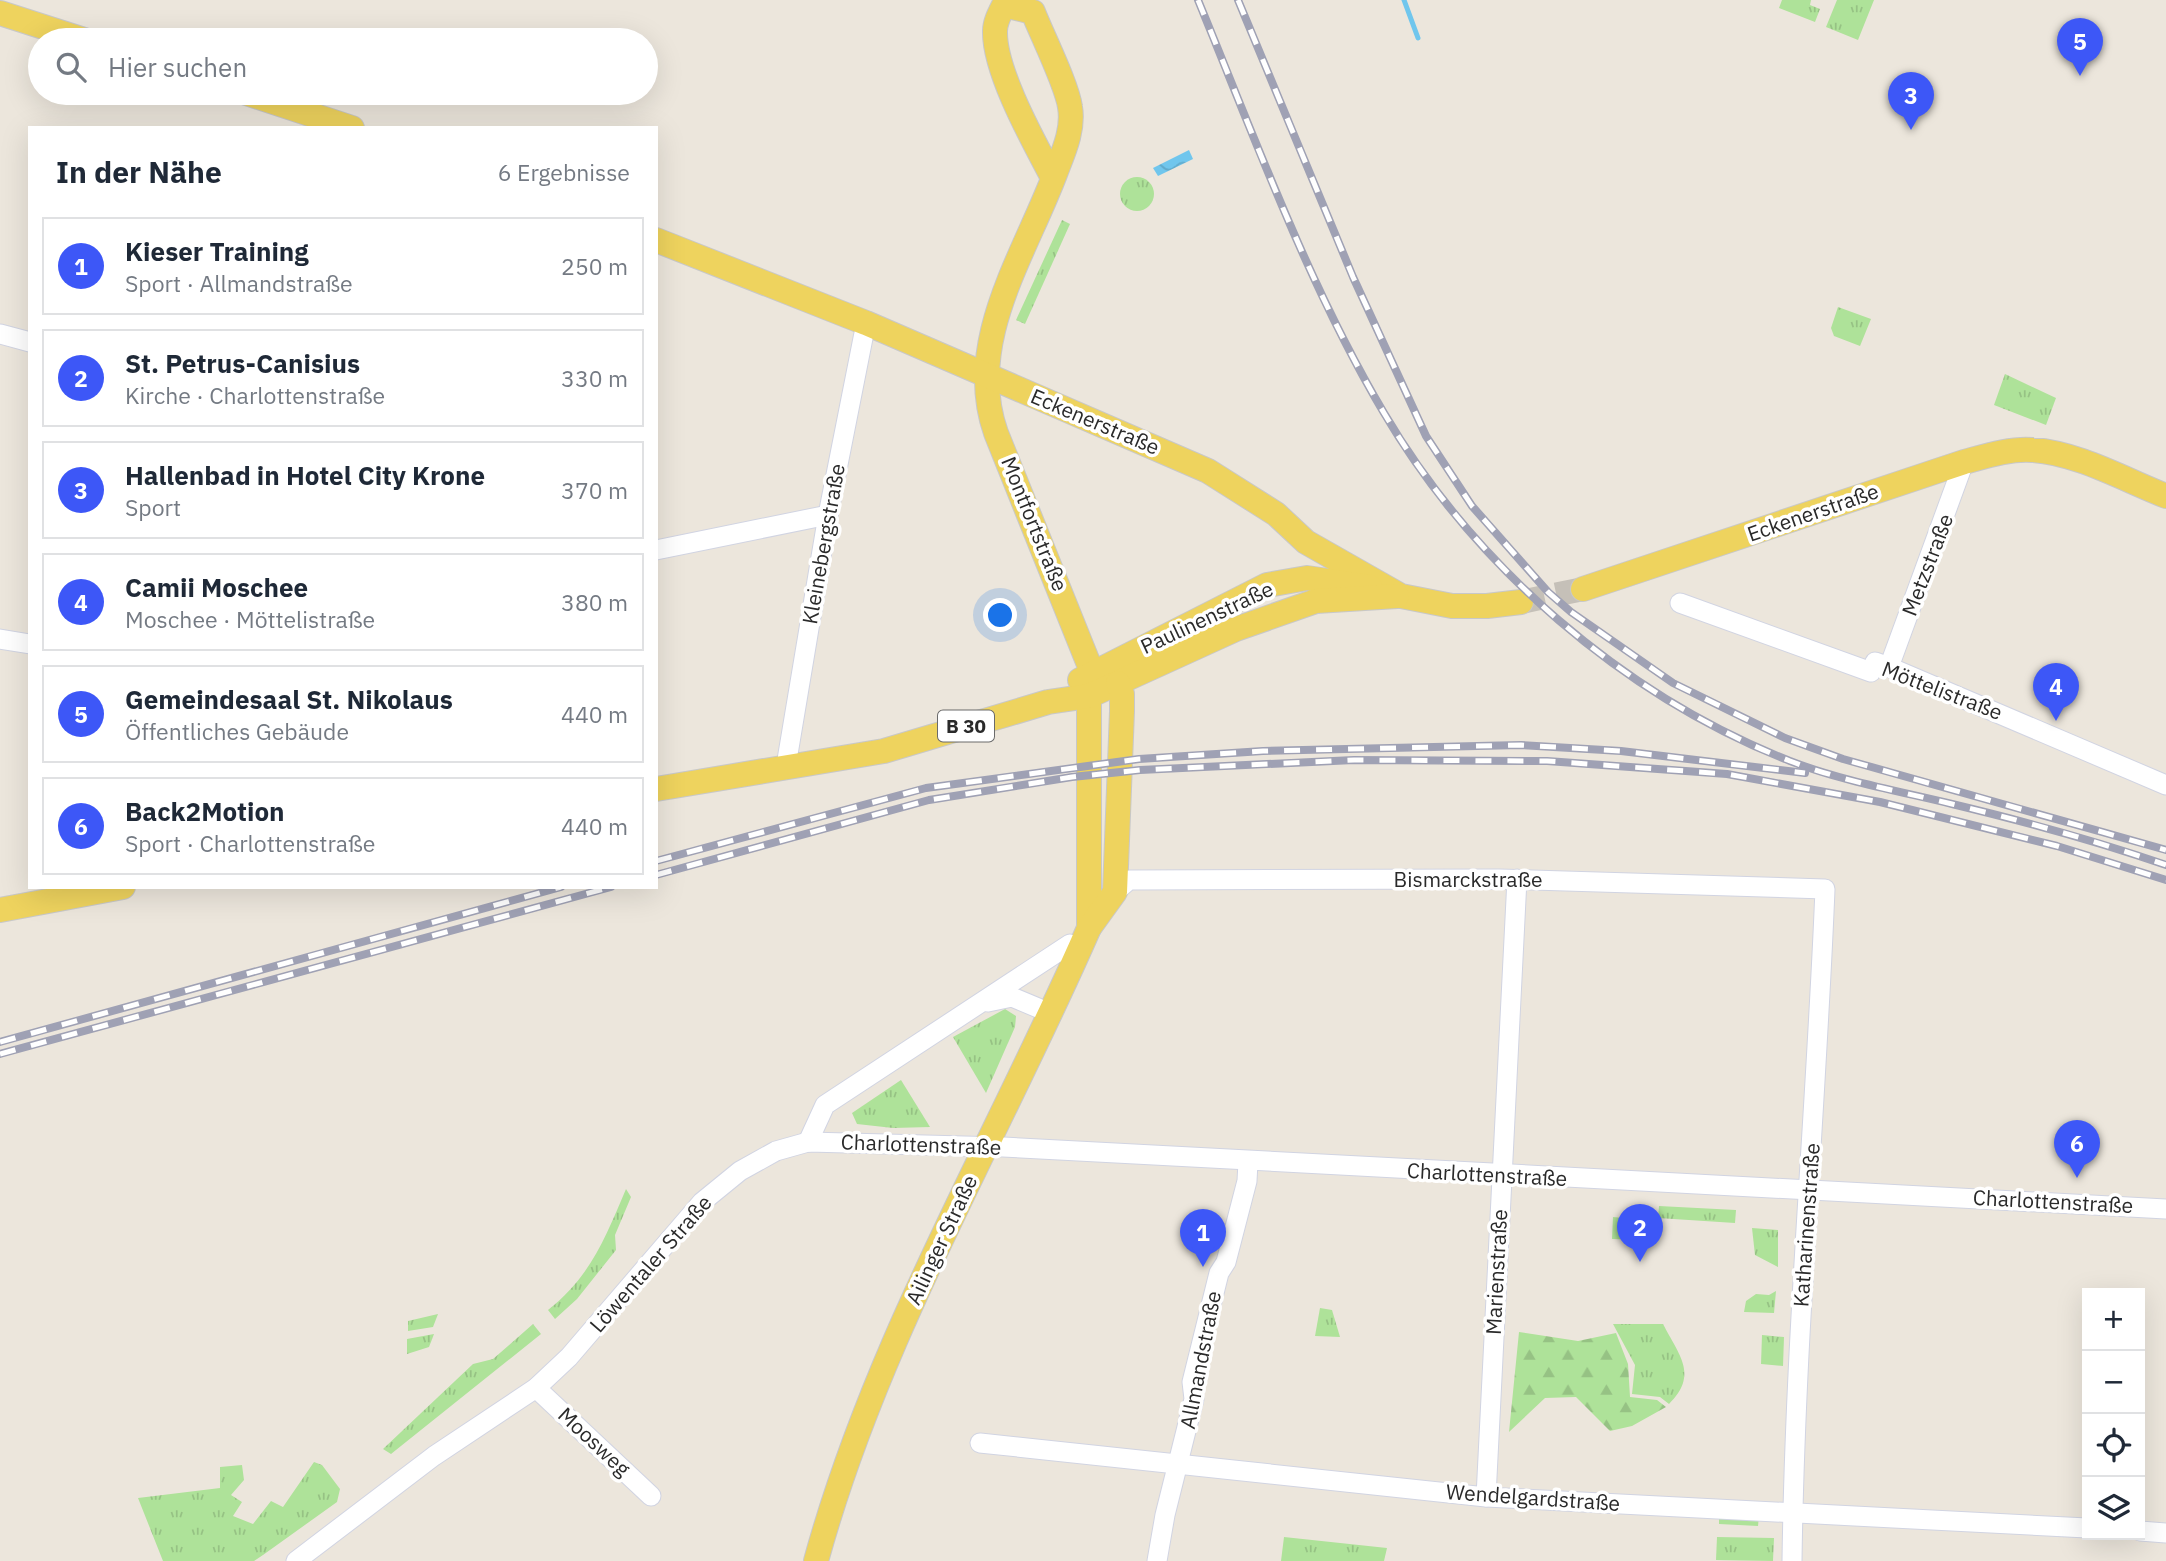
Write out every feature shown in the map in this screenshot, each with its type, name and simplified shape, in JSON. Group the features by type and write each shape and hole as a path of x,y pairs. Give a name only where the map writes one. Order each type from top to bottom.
{"main road":[{"name":"Montfortstraße","path":"1003,3 1032,12 1070,106 1068,139 1009,284 987,347 985,374 993,423 1092,672"},
{"path":"1003,3 995,27 996,53 1034,142 1053,177"},
{"path":"0,13 47,28"},
{"path":"277,105 324,123"},
{"name":"Eckenerstraße","path":"658,241 866,323 1208,471 1276,514 1306,542 1401,596 1452,606 1521,602"},
{"name":"Eckenerstraße","path":"1583,589 1964,462 2015,451 2046,451 2166,496"},
{"path":"1306,542 1307,578"},
{"name":"Paulinenstraße","path":"1048,702 1092,672 1267,585 1307,578 1355,583 1401,596"},
{"name":"B 30","path":"1268,617 1304,587 1307,578"},
{"name":"Paulinenstraße","path":"658,789 884,751 1048,702 1089,696 1268,617 1316,601 1401,596"},
{"path":"1089,696 1092,672 1118,683 1122,694 1115,892"},
{"name":"Ailinger Straße","path":"1085,937 1089,696"},
{"path":"0,909 112,889"},
{"name":"Ailinger Straße","path":"816,1561 867,1405 1085,937 1115,892"}],"street":[{"name":"Kleinebergstraße","path":"786,766 828,515 866,323"},
{"path":"0,334 28,341"},
{"name":"Metzstraße","path":"1889,667 1964,462"},
{"path":"658,550 828,515"},
{"name":"Möttelistraße","path":"1680,603 1871,673 1875,662 1889,667 2166,785"},
{"path":"0,639 28,644"},
{"name":"Bismarckstraße","path":"1115,892 1129,880 1508,879 1825,889"},
{"name":"Marienstraße","path":"1486,1497 1501,1175 1508,879"},
{"name":"Katharinenstraße","path":"1792,1561 1792,1513 1825,889"},
{"path":"808,1142 825,1105 975,1005 1085,937"},
{"path":"975,1005 1013,997 1050,1013"},
{"name":"Charlottenstraße","path":"808,1142 985,1148 2166,1209"},
{"name":"Löwentaler Straße","path":"296,1561 434,1456 536,1388 569,1357 702,1202 740,1171 775,1151 808,1142"},
{"name":"Allmandstraße","path":"1157,1561 1165,1515 1194,1399 1192,1382 1219,1273 1226,1262 1247,1181 1248,1162"},
{"name":"Moosweg","path":"536,1388 651,1496"},
{"name":"Wendelgardstraße","path":"980,1443 1486,1497 2082,1528"},
{"path":"2145,1531 2166,1532"}],"green space":[{"path":"1782,0 1811,0 1810,5 1820,9 1815,22 1779,8"},
{"path":"1837,0 1874,0 1858,40 1826,27"},
{"path":"1137,177 1149,182 1154,194 1149,206 1137,211 1125,206 1120,194 1125,182"},
{"path":"1062,220 1070,224 1025,324 1016,320"},
{"path":"1838,307 1871,319 1860,346 1834,336 1831,328"},
{"path":"2005,374 2056,398 2046,425 1994,405"},
{"path":"1005,1009 1016,1016 1015,1027 986,1093 953,1037"},
{"path":"901,1080 930,1127 893,1128 857,1124 852,1113"},
{"path":"626,1189 631,1197 615,1235 616,1250 577,1299 555,1319 548,1310 586,1270"},
{"path":"1659,1206 1736,1210 1735,1223 1658,1218"},
{"path":"1613,1217 1647,1220 1647,1240 1612,1239"},
{"path":"1752,1228 1778,1230 1778,1267 1755,1255"},
{"path":"1776,1291 1774,1313 1744,1312 1746,1301 1756,1294 1769,1295"},
{"path":"1320,1308 1332,1310 1340,1337 1315,1336"},
{"path":"438,1314 433,1327 408,1331 408,1321"},
{"path":"533,1324 541,1334 391,1454 383,1449 473,1364 493,1359"},
{"path":"1613,1324 1663,1324 1680,1355 1685,1374 1678,1394 1669,1404 1660,1397 1632,1394 1635,1365"},
{"path":"1519,1332 1578,1341 1616,1333 1628,1364 1630,1397 1657,1400 1666,1407 1632,1426 1610,1431 1576,1397 1545,1398 1509,1432"},
{"path":"434,1334 429,1347 407,1354 407,1339"},
{"path":"1762,1335 1784,1337 1783,1366 1761,1364"},
{"path":"314,1462 322,1465 340,1489 337,1502 254,1561 163,1561 138,1498 220,1488 220,1467 242,1465 244,1480 231,1495 242,1502 233,1516 253,1524 271,1501 283,1507"},
{"path":"1719,1516 1759,1516 1758,1526 1719,1524"},
{"path":"1284,1537 1387,1548 1384,1561 1281,1561"},
{"path":"1717,1537 1774,1538 1773,1561 1716,1560"}],"water":[{"path":"1189,150 1193,159 1158,176 1153,168"}],"waterway":[{"path":"1404,0 1418,38"}],"tunnel":[{"path":"1521,602 1583,589"}],"railway":[{"path":"1198,0 1307,263 1384,413 1421,470 1462,523 1509,574 1559,620 1613,663 1669,701 1729,734 1790,761 1850,780 2060,832 2166,865"},
{"path":"1238,0 1353,277 1426,436 1472,506 1548,592 1571,612 1673,683 1785,738 1843,759 2166,850"},
{"path":"658,860 926,788 1139,759 1263,751 1521,745 1621,751 1805,773"},
{"path":"658,874 929,800 1072,777 1140,770 1354,760 1547,761 1727,774 1880,802 2057,846 2166,880"},
{"path":"0,1042 554,889"},
{"path":"0,1054 604,889"}],"place":[{"name":"Gemeindesaal St. Nikolaus","path":"2080,76"},
{"name":"Hallenbad in Hotel City Krone","path":"1911,130"},
{"name":"Camii Moschee","path":"2056,721"},
{"name":"Back2Motion","path":"2077,1178"},
{"name":"St. Petrus-Canisius","path":"1640,1262"},
{"name":"Kieser Training","path":"1203,1267"}]}
